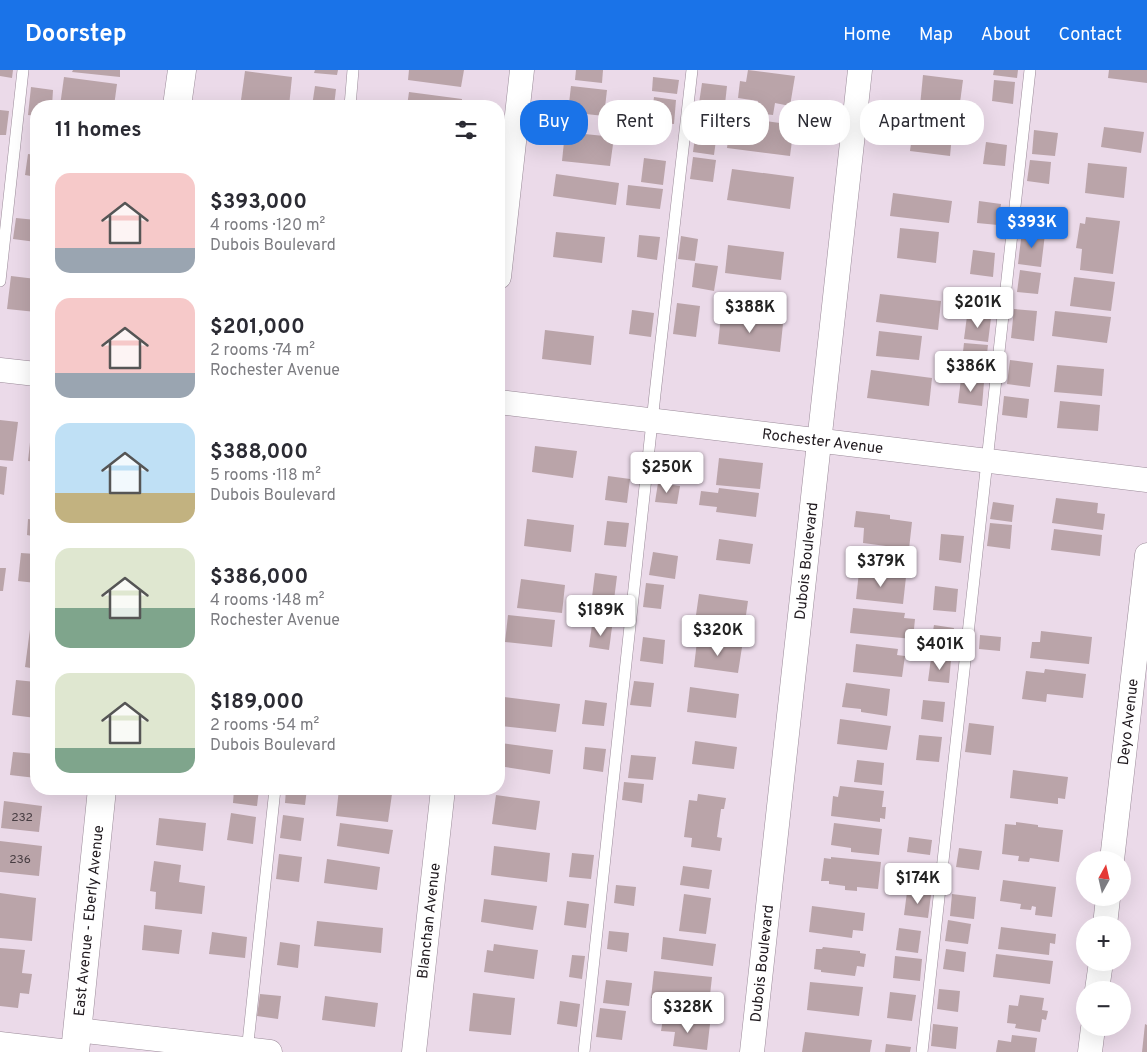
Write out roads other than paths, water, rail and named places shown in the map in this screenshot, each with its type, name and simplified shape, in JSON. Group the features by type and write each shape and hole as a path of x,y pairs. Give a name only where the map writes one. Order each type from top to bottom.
{"main road":[{"path":"178,100 182,70"},
{"name":"East Avenue - Eberly Avenue","path":"74,1045 101,795"}],"street":[{"path":"505,224 522,70"},
{"name":"Dubois Boulevard","path":"752,1052 860,70"},
{"path":"0,370 30,373"},
{"name":"Rochester Avenue","path":"505,403 1147,480"},
{"name":"Deyo Avenue","path":"1113,851 1147,554"},
{"name":"Blanchan Avenue","path":"414,1052 442,795"},
{"path":"1090,1052 1092,1036"},
{"path":"0,1044 254,1051"}],"lane":[{"path":"0,281 23,70"},
{"path":"351,100 354,70"},
{"path":"584,1052 692,70"},
{"path":"922,1052 1030,70"},
{"path":"254,1051 275,795"}]}
